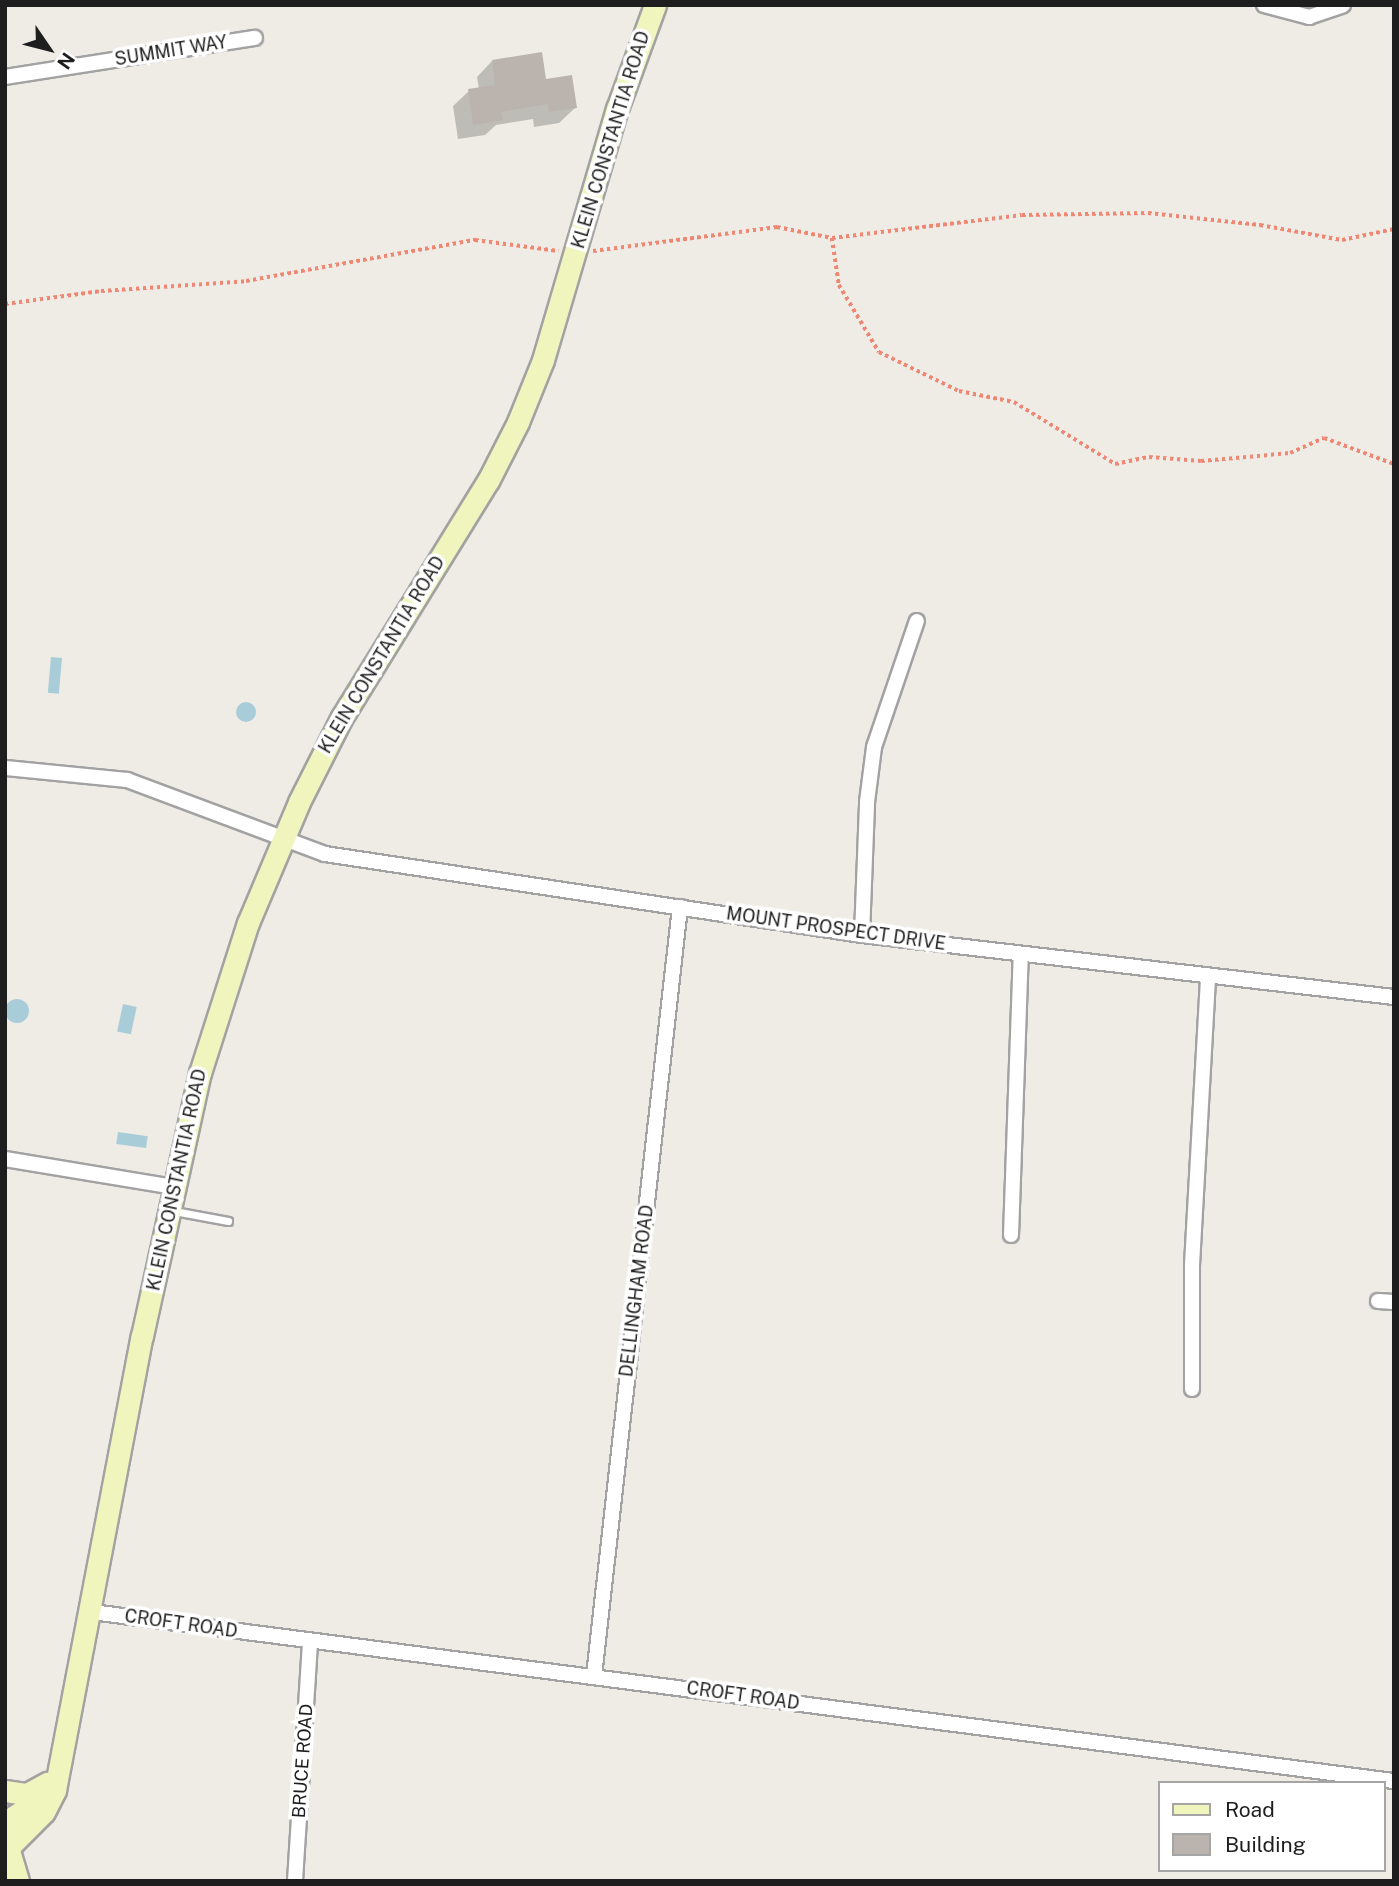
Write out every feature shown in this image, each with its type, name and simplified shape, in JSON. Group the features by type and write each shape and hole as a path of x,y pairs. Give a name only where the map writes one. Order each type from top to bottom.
{"street":[{"name":"KLEIN CONSTANTIA ROAD","path":"7,1842 44,1812 58,1772 170,1210 212,1027 281,841 342,717 510,438 543,360 617,109 655,5"},
{"path":"1264,5 1309,17 1343,5"},
{"name":"SUMMIT WAY","path":"5,77 255,38"},
{"path":"862,935 867,802 874,747 917,621"},
{"name":"MOUNT PROSPECT DRIVE","path":"5,768 127,780 226,815 281,841 325,854 862,935 1394,997"},
{"name":"DELLINGHAM ROAD","path":"594,1676 680,907"},
{"path":"1011,1235 1021,954"},
{"path":"1192,1389 1192,1265 1208,976"},
{"path":"5,1159 175,1187"},
{"path":"1378,1301 1394,1302"},
{"name":"CROFT ROAD","path":"92,1612 1394,1781"},
{"name":"BRUCE ROAD","path":"295,1881 310,1642"},
{"name":"KLEIN CONSTANTIA ROAD","path":"5,1822 28,1807 58,1772"},
{"path":"5,1791 27,1794 58,1772"},
{"path":"7,1842 18,1881"}],"lane":[{"path":"170,1210 228,1221"}],"path":[{"path":"5,304 101,291 246,281 475,240 575,253 777,227 832,238 1022,215 1148,213 1260,225 1342,240 1394,229"},
{"path":"832,238 839,285 878,352 960,391 1014,402 1115,464 1149,457 1201,461 1290,453 1324,439 1394,464"}],"water":[{"path":"51,657 62,658 59,694 48,693"},
{"path":"246,702 253,705 256,712 253,719 246,722 239,719 236,712 239,705"},
{"path":"17,999 25,1003 29,1011 25,1019 17,1023 9,1019 5,1011 9,1003"},
{"path":"123,1004 137,1007 131,1034 117,1031"},
{"path":"118,1132 148,1136 146,1148 116,1144"}],"building":[{"path":"542,52 546,79 572,75 577,108 549,112 548,104 501,112 503,120 473,125 468,89 495,85 492,60"}]}
